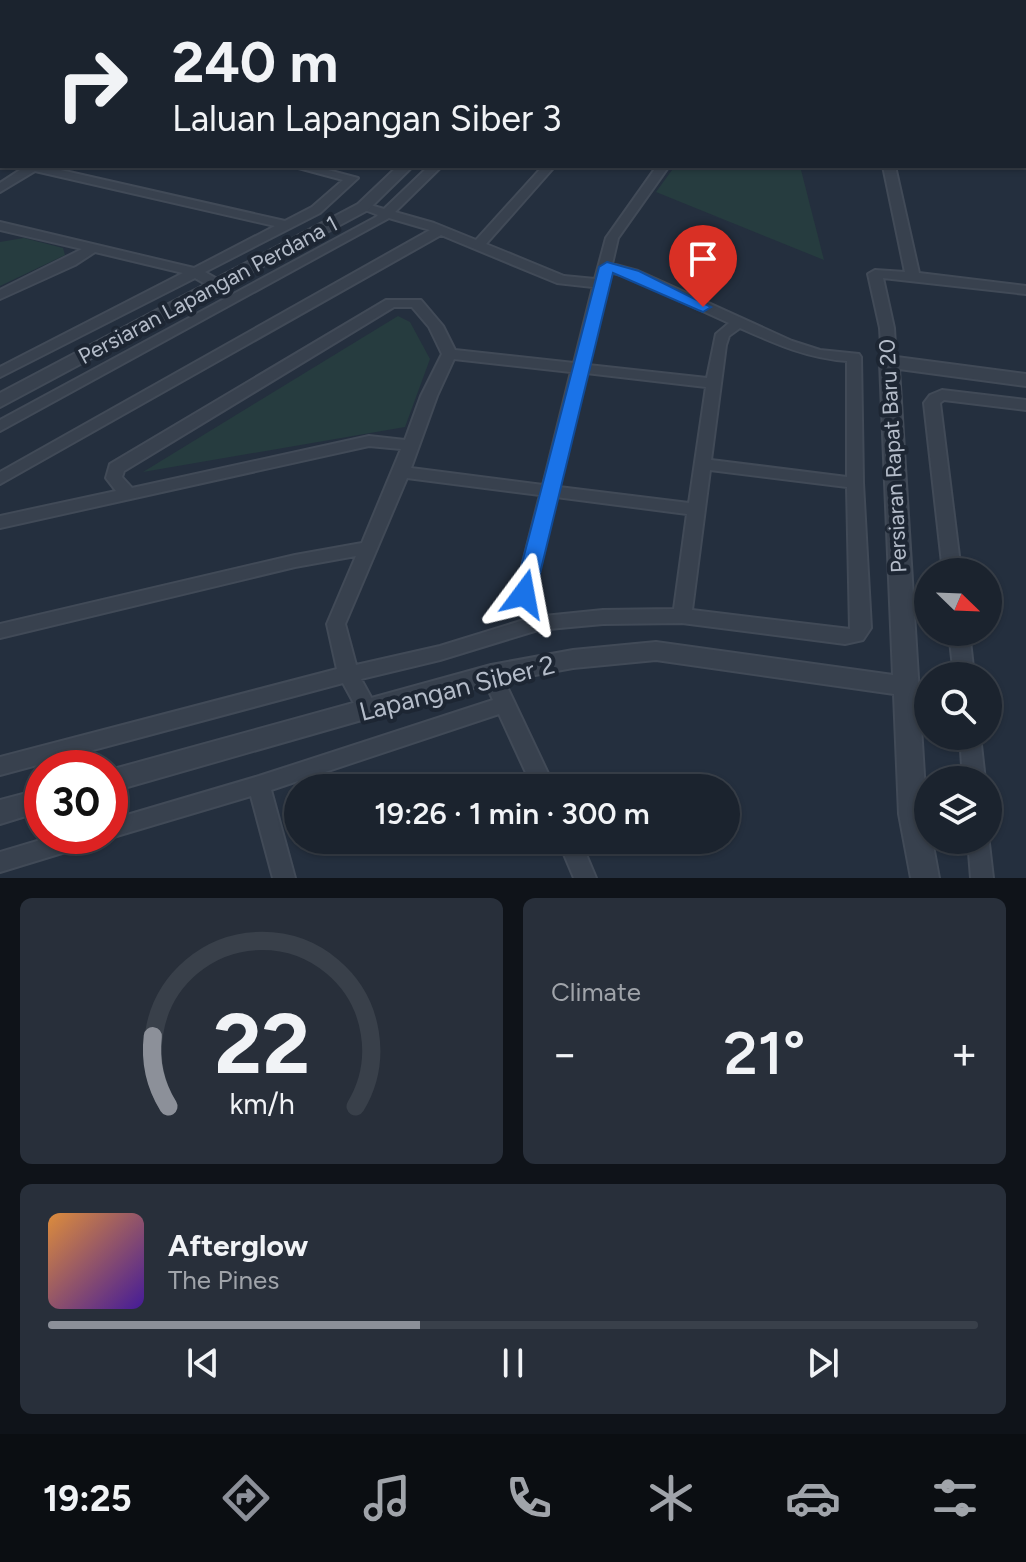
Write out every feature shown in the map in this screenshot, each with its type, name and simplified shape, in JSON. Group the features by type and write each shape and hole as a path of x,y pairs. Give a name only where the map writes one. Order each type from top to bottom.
{"street":[{"path":"0,188 28,168"},
{"path":"40,168 287,225"},
{"path":"0,373 316,210 352,178 307,168"},
{"name":"Persiaran Lapangan Perdana 1","path":"0,401 363,207 404,168"},
{"path":"0,426 348,239 387,213 434,168"},
{"path":"478,246 547,168"},
{"path":"538,623 524,594 612,238 662,168"},
{"path":"889,168 913,276 1026,290"},
{"path":"363,207 440,230 562,280 600,284"},
{"path":"2,229 195,272 219,286"},
{"path":"0,479 440,230"},
{"path":"0,295 93,248"},
{"path":"0,766 348,674 440,653 538,623 603,617 682,616 845,637 856,635 861,628 854,357 804,350 633,274 607,267"},
{"name":"Persiaran Rapat Baru 20","path":"913,276 875,274 887,328 913,814 925,878"},
{"path":"128,494 114,478 116,468 391,303 416,303 441,330 449,354 336,624 348,674 368,710"},
{"path":"682,616 719,345 723,334 738,323"},
{"path":"449,354 714,383"},
{"path":"889,362 1026,380"},
{"path":"950,558 932,403 942,395 1026,405"},
{"path":"0,522 369,441 410,445"},
{"path":"704,464 855,483"},
{"path":"401,472 698,510"},
{"path":"0,631 295,561 366,548"},
{"name":"Lapangan Siber 2","path":"128,776 491,674 573,659 656,651 906,686"},
{"path":"491,674 537,774"},
{"path":"128,824 259,785 503,705"},
{"path":"259,785 284,878"},
{"path":"0,812 24,805"},
{"path":"0,862 27,854"},
{"path":"575,854 585,878"},
{"path":"980,854 982,878"}],"green space":[{"path":"674,168 801,168 824,260 656,192"},
{"path":"24,238 63,248 65,255 0,286 0,242"},
{"path":"398,316 410,322 430,359 405,427 143,472"}],"route":[{"path":"524,594 600,284 607,267 633,274 703,307"}]}
